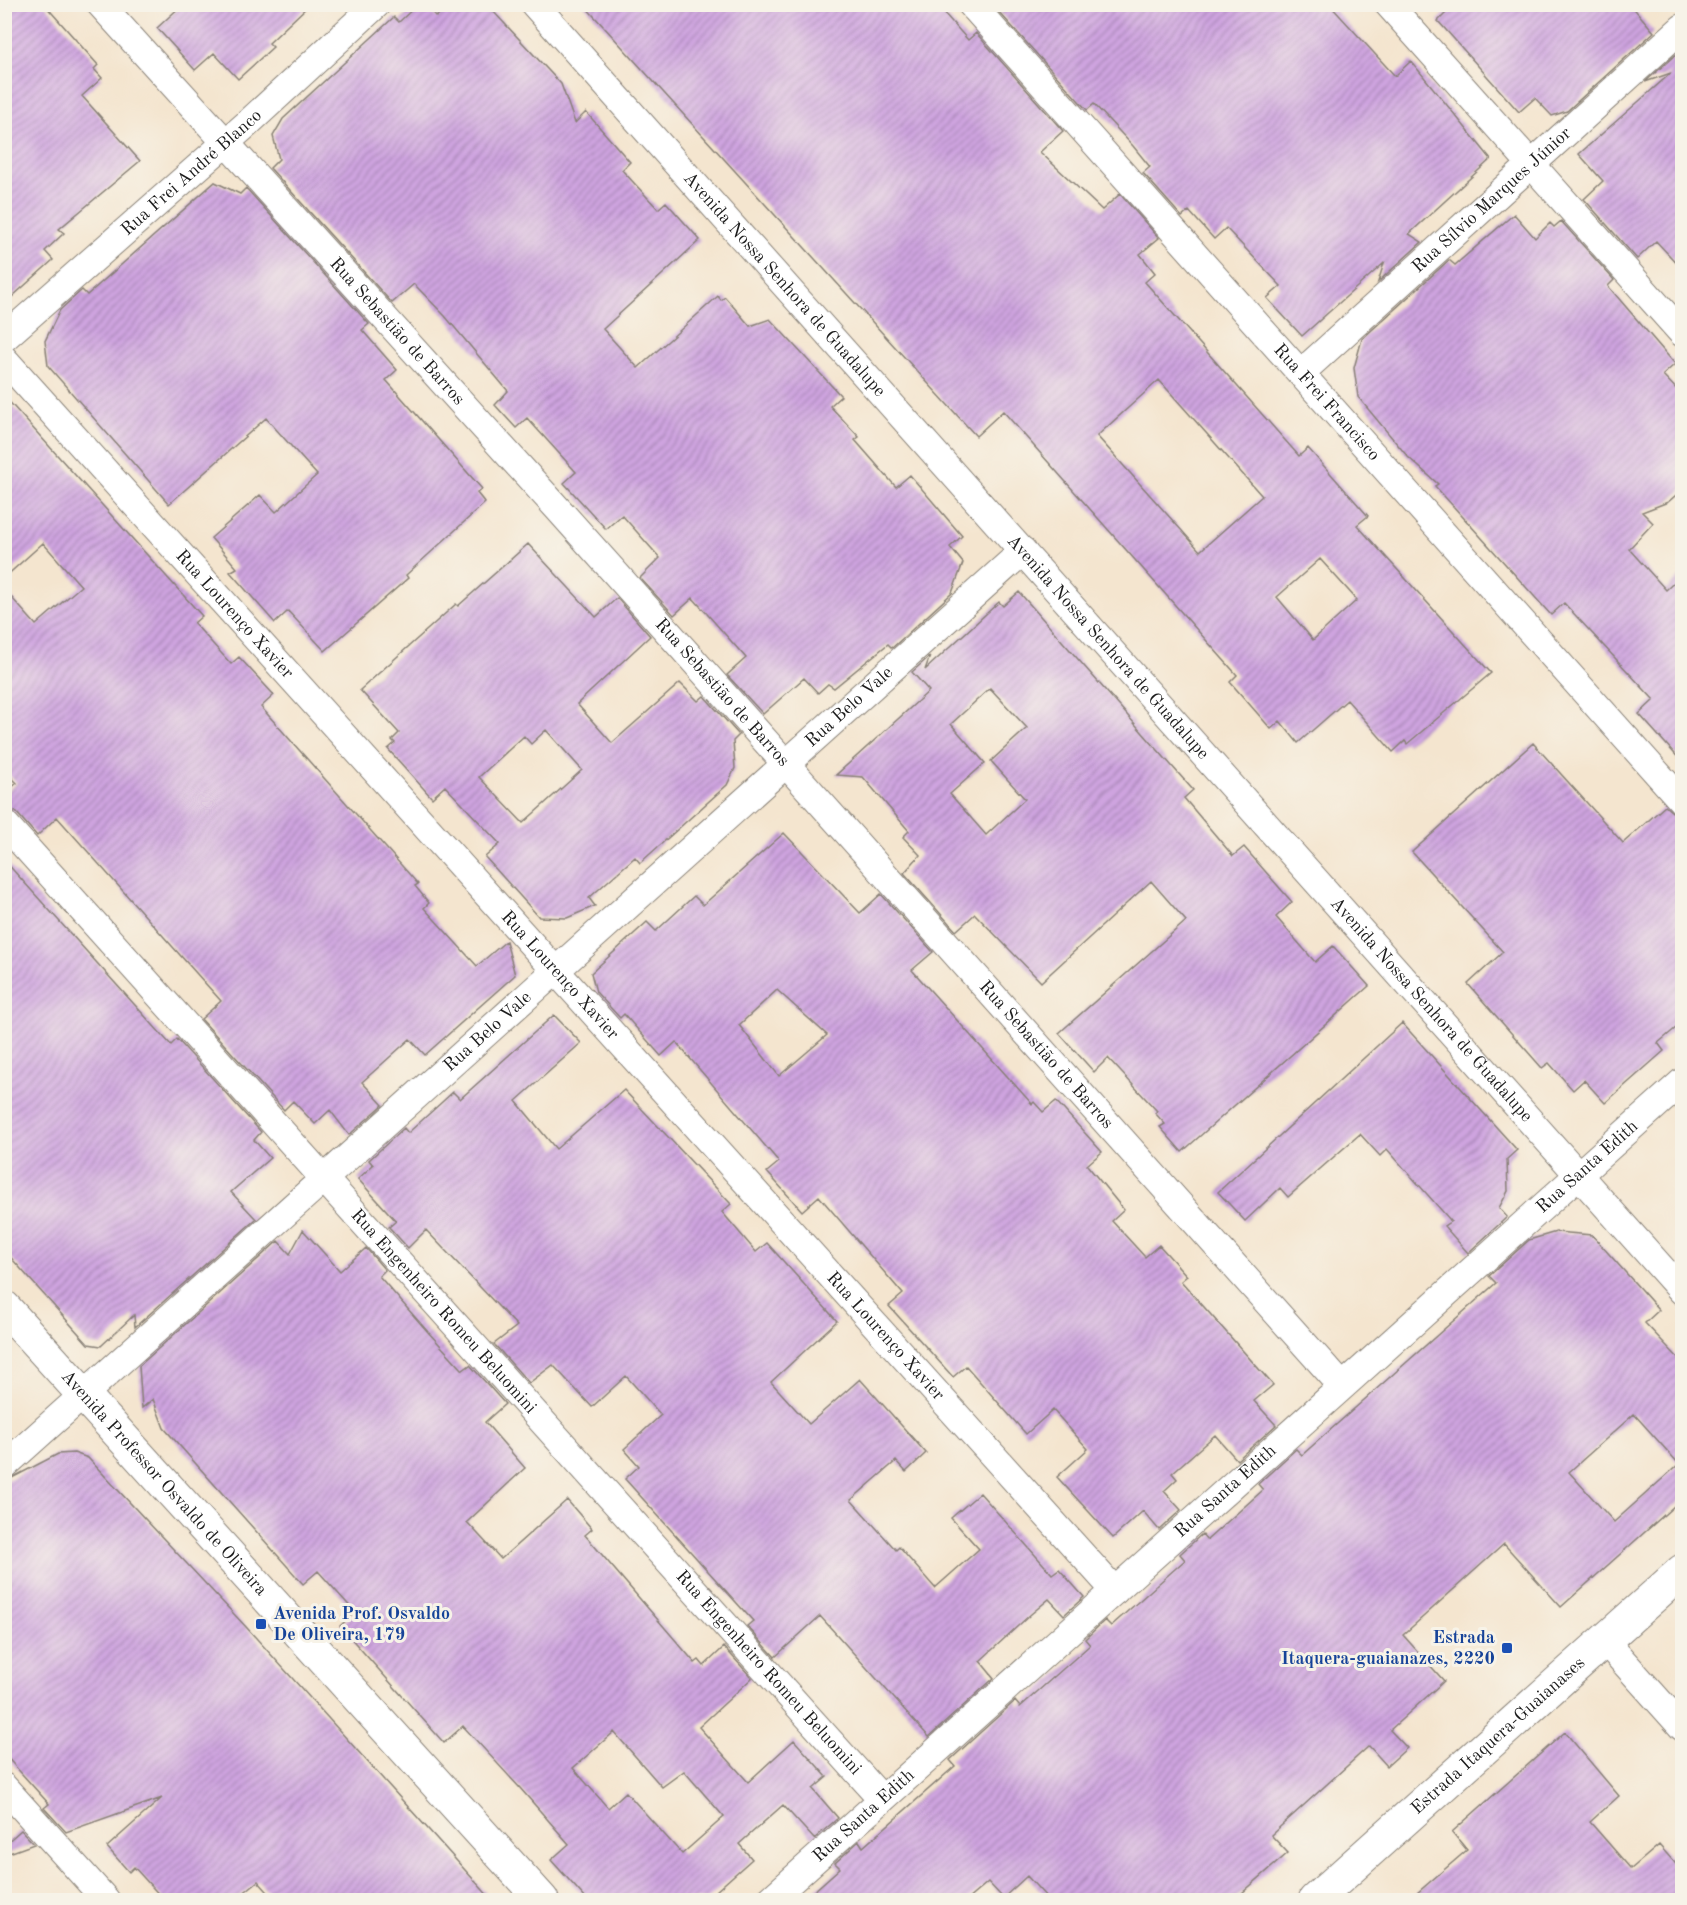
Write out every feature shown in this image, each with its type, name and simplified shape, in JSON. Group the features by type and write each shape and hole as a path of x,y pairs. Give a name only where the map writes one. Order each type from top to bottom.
{"street":[{"name":"Rua Sebastião de Barros","path":"100,4 786,764 1342,1386"},
{"name":"Rua Frei André Blanco","path":"4,338 226,142 377,4"},
{"name":"Avenida Nossa Senhora de Guadalupe","path":"534,4 1683,1291"},
{"name":"Rua Frei Francisco","path":"971,4 1683,801"},
{"path":"1388,4 1683,333"},
{"name":"Rua Sílvio Marques Júnior","path":"1302,372 1683,28"},
{"name":"Rua Lourenço Xavier","path":"4,359 554,972 1115,1591"},
{"name":"Rua Belo Vale","path":"4,1466 1023,551"},
{"name":"Rua Engenheiro Romeu Beluomini","path":"4,822 322,1179 882,1799"},
{"name":"Rua Santa Edith","path":"770,1900 1683,1082"},
{"name":"Avenida Professor Osvaldo de Oliveira","path":"4,1307 542,1900"},
{"name":"Estrada Itaquera-Guaianases","path":"1315,1900 1683,1571"},
{"path":"1605,1641 1683,1727"},
{"path":"4,1787 106,1900"}],"building":[{"path":"4,4 44,4 98,65 94,69 102,78 82,96 140,161 59,229 64,233 45,251 53,260 4,304"},
{"path":"183,4 310,4 269,43 273,47 238,79 214,53 195,70 157,28"},
{"path":"418,4 424,4 436,17 450,4 485,4 491,9 561,84 575,123 586,112 630,162 622,170 658,209 666,202 700,240 603,329 638,368 718,296 721,300 725,297 750,326 770,319 841,396 830,406 859,437 855,440 896,487 910,475 962,536 950,547 963,563 952,593 892,648 888,644 834,688 828,684 818,693 804,678 763,714 727,675 746,658 693,598 674,615 640,578 660,558 622,515 606,529 564,483 576,472 527,418 516,428 495,405 508,391 445,316 414,284 392,303 270,168 279,159 273,136 283,119 394,17 399,22"},
{"path":"583,4 936,4 968,40 976,33 1063,131 1040,152 1102,210 1120,194 1159,238 1140,254 1155,273 1145,282 1299,456 1308,448 1368,516 1357,525 1491,673 1407,744 1405,741 1393,752 1347,700 1298,743 1280,721 1271,729 1230,682 1237,675 1003,411 976,436","holes":["1159,380 1262,496 1200,551 1097,436","1320,559 1357,600 1313,640 1277,597"]},
{"path":"1007,4 1329,4 1395,76 1411,61 1491,159 1409,234 1422,242 1378,282 1384,263 1302,336 1267,298 1281,286 1226,228 1214,239 1189,211 1182,217 1143,173 1150,167 1133,146 1094,104 1087,110 999,12"},
{"path":"1455,4 1630,4 1654,32 1567,111 1552,116 1535,98 1519,112 1438,21"},
{"path":"1675,55 1683,63 1683,270 1656,241 1637,259 1584,199 1603,181 1579,154 1671,73 1645,82"},
{"path":"215,182 240,194 246,188 369,324 362,330 397,370 386,380 482,489 477,493 485,503 406,575 408,578 325,651 288,611 275,623 230,572 237,568 211,538 260,495 276,512 317,475 266,418 169,504 48,366 45,341 60,310 82,290 87,295"},
{"path":"1514,214 1535,238 1550,223 1554,227 1561,221 1614,280 1608,286 1675,364 1663,375 1683,396 1683,489 1668,502 1642,512 1653,523 1629,549 1666,590 1683,574 1683,763 1639,714 1654,700 1564,603 1551,615 1435,486 1438,484 1408,457 1358,397 1354,368 1362,339 1449,260 1455,265"},
{"path":"4,396 202,616 194,623 231,664 239,657 274,695 261,707 418,884 415,886 429,903 424,908 477,966 506,941 515,975 425,1055 410,1039 362,1082 383,1105 349,1135 330,1110 315,1124 293,1101 284,1110 201,1019 221,1001 57,817 37,836 16,812 4,808 4,794 17,783 4,770 4,589 36,625 81,586 43,543 4,578"},
{"path":"528,544 596,617 617,598 650,636 577,704 612,743 680,683 698,701 704,696 739,735 733,741 735,768 727,785 640,863 635,857 589,898 595,906 567,918 539,917 485,857 500,844 445,786 432,798 388,749 395,743 392,740 399,733 360,690 456,604 458,606","holes":["546,730 582,770 523,823 479,777 524,736 531,744"]},
{"path":"1019,592 1193,790 1184,798 1233,856 1244,847 1292,902 1276,917 1315,962 1333,946 1369,986 1182,1152 1160,1127 1165,1124 1155,1113 1157,1111 1108,1058 1094,1072 1059,1033 1186,921 1151,881 1041,982 975,914 956,931 904,873 920,855 903,837 909,831 863,777 836,775 929,691 912,672 930,656 925,670 999,602 1003,606","holes":["990,688 1027,728 991,761 1025,799 986,835 950,794 985,763 951,724"]},
{"path":"1533,743 1623,843 1665,806 1677,816 1683,816 1683,1022 1658,1043 1664,1051 1605,1103 1584,1080 1573,1090 1549,1063 1542,1068 1468,984 1503,952 1412,852"},
{"path":"784,833 860,913 881,894 933,952 912,970 1032,1104 1034,1102 1043,1112 1056,1101 1102,1152 1087,1165 1124,1210 1112,1221 1145,1257 1159,1245 1187,1276 1181,1281 1273,1385 1254,1401 1276,1425 1237,1460 1215,1435 1172,1473 1177,1479 1164,1491 1181,1510 1159,1530 1143,1511 1113,1538 1057,1477 1088,1449 1053,1410 1026,1434 966,1366 953,1377 889,1306 903,1294 819,1196 802,1211 767,1172 779,1162 676,1042 661,1056 624,1014 620,1018 596,992 591,973 647,922 656,931 694,896 703,905","holes":["777,990 827,1035 779,1076 739,1025"]},
{"path":"4,860 171,1045 177,1039 261,1132 254,1140 270,1158 231,1192 256,1219 135,1327 134,1315 101,1346 88,1344 4,1250"},
{"path":"554,1015 581,1043 516,1101 556,1149 624,1090 731,1204 722,1212 756,1252 767,1243 837,1321 771,1382 809,1424 860,1379 926,1453 906,1472 896,1461 851,1500 896,1550 899,1547 935,1588 979,1549 951,1518 980,1493 1052,1574 1059,1569 1084,1597 1064,1615 1049,1599 1031,1614 980,1661 994,1678 929,1737 820,1616 775,1657 747,1626 753,1621 625,1479 639,1466 624,1449 661,1415 626,1376 592,1407 553,1365 529,1383 494,1344 517,1326 426,1230 408,1248 389,1227 396,1221 358,1179 373,1165 369,1160 404,1128 408,1133 453,1092 460,1099"},
{"path":"1402,1023 1517,1150 1507,1159 1508,1191 1499,1208 1507,1217 1468,1253 1444,1226 1451,1221 1387,1149 1380,1156 1360,1134 1288,1197 1280,1188 1245,1221 1218,1192"},
{"path":"303,1230 340,1271 366,1248 385,1270 379,1276 428,1332 463,1370 470,1365 505,1404 485,1422 525,1468 467,1522 501,1559 567,1500 592,1529 585,1535 695,1663 699,1660 704,1666 724,1647 752,1678 699,1727 748,1782 794,1740 827,1777 813,1789 838,1818 814,1839 783,1805 739,1844 752,1859 706,1900 587,1900 551,1860 569,1844 520,1788 463,1726 444,1743 340,1626 355,1612 318,1571 303,1584 164,1428 153,1399 142,1408 139,1366 278,1241 290,1254","holes":["614,1732 662,1787 684,1771 724,1817 682,1854 626,1792 608,1808 573,1768"]},
{"path":"1556,1232 1592,1235 1659,1310 1645,1323 1683,1363 1683,1498 1561,1607 1504,1544 1403,1635 1444,1681 1390,1730 1407,1748 1387,1766 1369,1746 1271,1835 1288,1853 1234,1900 1049,1900 1027,1876 1003,1898 988,1882 967,1900 804,1900 840,1868 835,1863 859,1841 863,1847 955,1766 950,1760 1015,1701 1020,1707 1090,1645 1085,1639 1105,1620 1111,1626 1185,1560 1180,1554 1202,1534 1207,1540 1263,1490 1258,1484 1296,1449 1302,1455 1496,1283 1489,1276 1529,1240","holes":["1634,1414 1679,1464 1614,1522 1569,1472"]},
{"path":"74,1453 88,1458 247,1628 492,1900 275,1900 258,1881 235,1900 164,1900 134,1867 129,1872 107,1847 162,1798 66,1832 44,1808 49,1804 4,1754 4,1482 58,1454"},
{"path":"1565,1732 1619,1796 1590,1822 1631,1869 1659,1845 1683,1872 1683,1900 1409,1900 1467,1850 1452,1832"},
{"path":"21,1830 34,1844 4,1855 4,1845"}],"place":[{"name":"Avenida Prof. Osvaldo De Oliveira, 179","path":"261,1624"},
{"name":"Estrada Itaquera-guaianazes, 2220","path":"1507,1648"}]}
